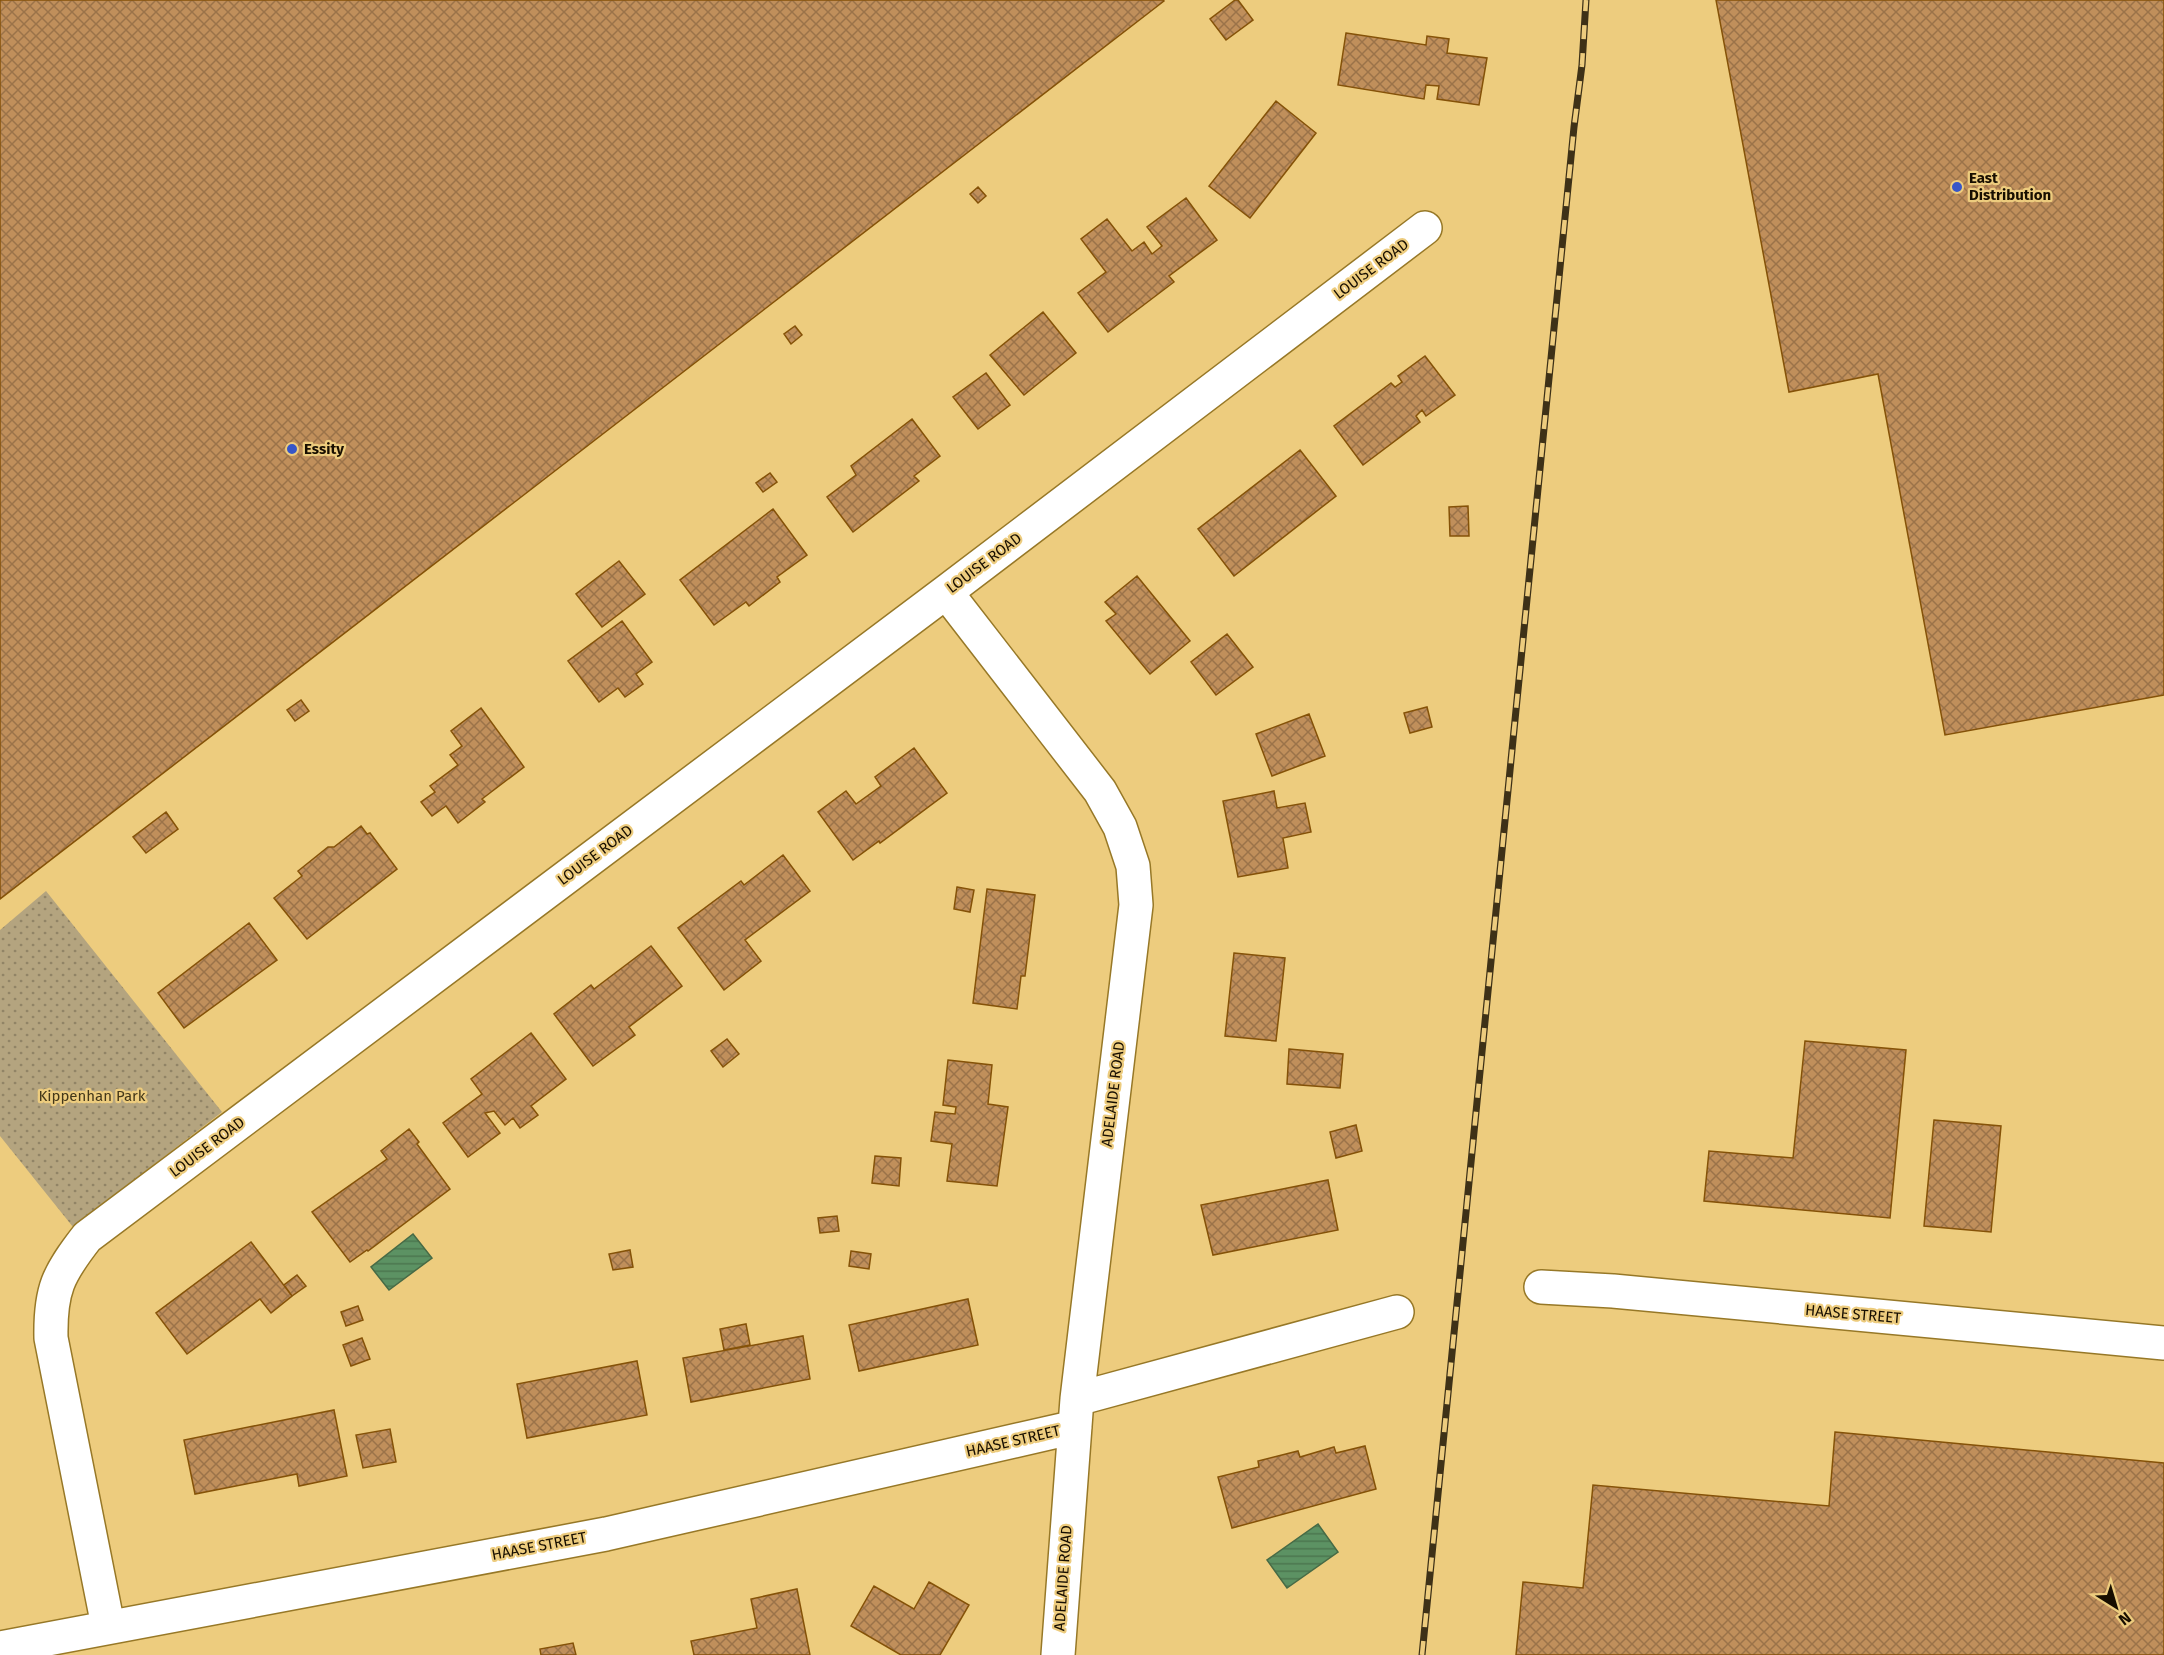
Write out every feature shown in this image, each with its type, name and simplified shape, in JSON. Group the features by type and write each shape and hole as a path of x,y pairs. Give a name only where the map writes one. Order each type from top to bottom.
{"street":[{"name":"LOUISE ROAD","path":"108,1626 51,1338 50,1312 55,1288 66,1264 87,1237 946,592 1425,228"},
{"name":"ADELAIDE ROAD","path":"946,592 1100,791 1120,827 1133,866 1136,905 1076,1413 1058,1655"},
{"name":"HAASE STREET","path":"1541,1287 1613,1291 2164,1343"},
{"name":"HAASE STREET","path":"0,1648 606,1534 1076,1413 1397,1312"}],"green space":[{"name":"Kippenhan Park","path":"46,891 222,1112 73,1227 0,1136 0,930"}],"shaded area":[{"path":"413,1234 432,1258 389,1290 371,1267"},
{"path":"1318,1524 1338,1552 1287,1588 1267,1560"}],"building":[{"name":"Essity","path":"0,0 1163,0 1164,1 0,899"},
{"path":"1238,0 1253,20 1226,40 1210,19"},
{"name":"East Distribution","path":"1716,0 2164,0 2164,695 1945,735 1878,374 1789,392"},
{"path":"1346,33 1426,45 1427,36 1449,39 1447,53 1487,58 1479,105 1437,99 1439,86 1426,85 1424,99 1338,85"},
{"path":"1276,101 1316,133 1250,218 1209,186"},
{"path":"978,187 986,196 978,203 970,194"},
{"path":"1186,198 1217,240 1169,276 1174,282 1108,332 1078,293 1106,272 1081,239 1107,219 1132,251 1144,242 1152,254 1162,246 1147,227"},
{"path":"1043,312 1076,353 1024,395 990,355"},
{"path":"795,326 802,335 791,344 784,334"},
{"path":"1425,356 1455,395 1426,416 1422,410 1416,416 1420,422 1363,465 1334,426 1391,383 1395,387 1402,382 1398,376"},
{"path":"986,373 1010,405 978,429 953,397"},
{"path":"912,419 940,456 914,476 919,481 853,532 827,497 856,475 851,466"},
{"path":"1300,450 1336,496 1234,576 1198,529"},
{"path":"770,473 777,482 763,492 756,483"},
{"path":"1468,506 1469,536 1450,536 1449,507"},
{"path":"773,509 807,555 777,577 780,582 749,606 746,602 714,625 680,580"},
{"path":"619,561 645,594 602,627 576,594"},
{"path":"1137,576 1190,641 1150,674 1106,621 1116,614 1105,602"},
{"path":"622,621 652,662 636,674 643,684 625,697 618,688 599,702 568,661"},
{"path":"1227,634 1253,667 1216,695 1191,662"},
{"path":"301,700 309,711 295,721 287,710"},
{"path":"1427,707 1432,727 1410,733 1404,713"},
{"path":"481,708 524,767 482,799 485,802 458,823 446,806 432,816 421,802 435,792 430,786 458,765 450,755 462,746 451,731"},
{"path":"1309,714 1325,756 1272,776 1256,734"},
{"path":"914,748 947,793 880,843 879,841 853,860 818,812 846,791 856,804 881,786 875,777"},
{"path":"1274,791 1277,808 1305,803 1311,832 1283,838 1288,868 1238,877 1223,801"},
{"path":"166,812 178,829 146,853 133,837"},
{"path":"361,826 367,834 370,833 397,869 307,939 274,898 302,876 298,871 328,847 334,847"},
{"path":"783,855 810,891 745,940 761,961 724,990 678,928 741,881 744,885"},
{"path":"957,887 974,890 970,912 954,909"},
{"path":"987,889 1035,895 1025,976 1021,976 1017,1009 973,1003"},
{"path":"249,923 277,960 184,1028 158,993"},
{"path":"651,946 682,986 629,1027 635,1035 593,1066 554,1014 591,985 594,989"},
{"path":"1234,953 1285,958 1276,1041 1225,1036"},
{"path":"531,1033 566,1079 531,1106 538,1115 520,1128 513,1118 505,1125 494,1111 485,1113 500,1133 468,1157 443,1123 482,1094 471,1079"},
{"path":"727,1039 739,1054 723,1067 711,1051"},
{"path":"1805,1041 1906,1050 1890,1218 1704,1201 1709,1151 1793,1158"},
{"path":"1289,1049 1343,1054 1340,1088 1287,1084"},
{"path":"948,1060 992,1065 988,1104 1008,1107 997,1186 947,1181 952,1144 931,1141 935,1112 955,1114 956,1107 943,1105"},
{"path":"1934,1120 2001,1126 1991,1232 1924,1226"},
{"path":"1356,1125 1362,1151 1336,1158 1330,1132"},
{"path":"409,1129 419,1142 417,1144 450,1189 350,1262 312,1212 387,1159 381,1151"},
{"path":"875,1156 901,1158 899,1186 872,1183"},
{"path":"1328,1180 1338,1230 1213,1255 1201,1205"},
{"path":"837,1216 839,1231 820,1233 818,1218"},
{"path":"251,1242 292,1296 271,1313 260,1299 187,1354 156,1313"},
{"path":"630,1250 633,1267 613,1270 609,1254"},
{"path":"851,1251 871,1254 869,1269 849,1266"},
{"path":"297,1275 306,1286 292,1296 284,1285"},
{"path":"968,1299 978,1345 859,1371 849,1325"},
{"path":"358,1306 363,1320 346,1326 341,1312"},
{"path":"746,1324 750,1345 724,1350 720,1329"},
{"path":"803,1336 810,1379 691,1402 683,1358"},
{"path":"362,1338 370,1359 351,1366 343,1345"},
{"path":"637,1361 647,1415 527,1438 517,1384"},
{"path":"334,1410 347,1476 299,1486 297,1474 195,1494 184,1440"},
{"path":"390,1429 396,1462 363,1468 356,1435"},
{"path":"1835,1432 2164,1463 2164,1655 1516,1655 1523,1582 1583,1588 1593,1485 1829,1506"},
{"path":"1365,1446 1376,1489 1232,1528 1218,1477 1259,1467 1258,1461 1298,1451 1300,1457 1334,1447 1336,1453"},
{"path":"929,1582 969,1605 940,1655 901,1655 851,1626 874,1586 914,1609"},
{"path":"797,1589 810,1655 694,1655 691,1641 757,1628 751,1599"},
{"path":"573,1643 576,1655 541,1655 540,1649"}],"railway":[{"path":"1422,1655 1582,65 1586,0"}],"place":[{"name":"East Distribution","path":"1957,187"},
{"name":"Essity","path":"292,449"}]}
